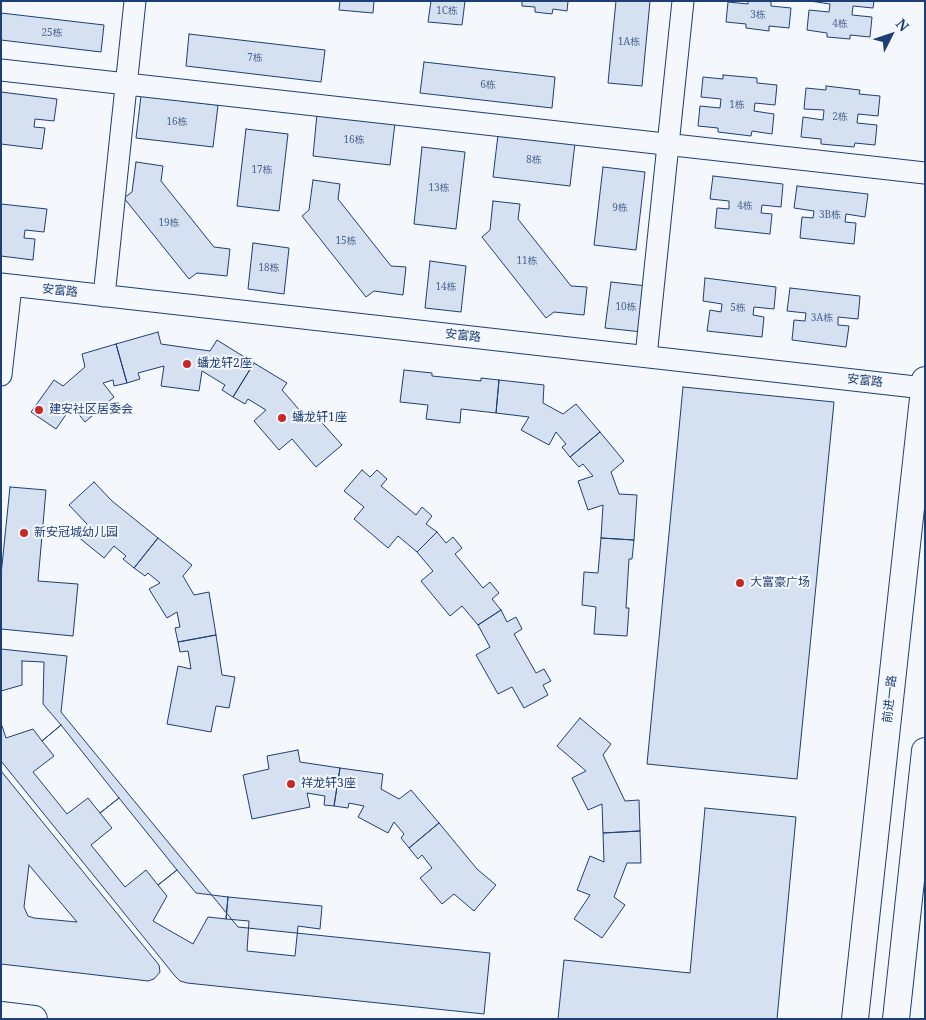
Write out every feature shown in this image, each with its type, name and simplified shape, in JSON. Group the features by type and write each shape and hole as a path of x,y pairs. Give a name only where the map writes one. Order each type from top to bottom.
{"main road":[{"name":"前进一路","path":"855,1019 924,384"},
{"path":"896,1019 922,799 925,751"},
{"path":"1,1015 34,1019"}],"street":[{"path":"104,296 135,1"},
{"path":"646,356 683,1"},
{"path":"1,70 925,174"},
{"path":"1,375 6,285"},
{"name":"安富路","path":"6,285 646,356 924,384"}],"building":[{"path":"340,1 374,1 373,13 339,10"},
{"path":"431,1 465,1 462,25 428,22"},
{"path":"522,1 568,1 567,11 553,9 552,14 535,12 535,7 522,6"},
{"path":"616,1 650,1 642,86 608,83"},
{"path":"748,1 771,1 771,6 791,8 789,28 769,26 769,31 746,28 746,24 726,22 728,2 748,4"},
{"path":"810,1 874,1 873,8 853,6 852,15 872,17 870,37 850,35 850,39 827,37 827,33 807,30 809,10 829,12 830,4"},
{"path":"1,13 104,25 101,52 1,40"},
{"path":"189,34 325,50 321,82 186,66"},
{"path":"424,62 555,77 552,108 420,93"},
{"path":"723,75 757,78 757,83 777,85 775,105 755,103 754,111 774,114 772,134 752,131 751,136 718,132 718,128 698,126 700,106 720,108 721,99 701,97 703,77 723,79"},
{"path":"826,86 860,90 859,94 880,96 878,116 858,114 857,123 877,125 875,145 855,143 854,147 821,144 821,139 801,137 803,117 823,120 824,110 804,109 806,88 826,90"},
{"path":"1,92 57,99 54,121 35,119 34,127 45,128 42,149 1,144"},
{"path":"141,96 218,105 213,147 136,138"},
{"path":"317,114 395,123 390,165 313,156"},
{"path":"246,129 288,134 279,211 237,206"},
{"path":"498,135 575,143 570,186 493,177"},
{"path":"422,147 465,152 456,229 414,224"},
{"path":"136,162 163,166 161,181 214,247 230,249 227,276 197,273 189,279 124,198 132,192"},
{"path":"603,167 645,172 636,250 594,245"},
{"path":"713,176 783,184 781,207 762,205 761,213 772,214 770,234 715,228 717,208 729,209 729,201 710,199"},
{"path":"313,180 340,184 338,199 391,266 406,267 403,295 374,291 366,297 302,216 309,210"},
{"path":"797,186 868,194 865,217 846,214 845,222 856,223 854,244 800,238 802,217 813,218 814,211 794,208"},
{"path":"493,201 520,204 518,219 571,286 587,287 584,315 554,312 546,318 482,237 490,230"},
{"path":"1,204 47,209 44,232 25,230 24,238 35,239 33,260 1,256"},
{"path":"253,243 289,248 284,294 248,289"},
{"path":"430,261 466,266 461,312 425,308"},
{"path":"705,278 776,287 774,309 754,307 753,315 764,317 762,337 707,331 710,310 721,312 722,304 703,301"},
{"path":"611,282 647,286 642,332 605,328"},
{"path":"790,288 860,296 858,319 838,317 838,325 849,326 846,347 792,340 794,320 805,321 806,313 787,311"},
{"name":"蟠龙轩2座","path":"158,332 161,344 210,351 217,340 254,363 233,397 222,390 225,385 202,371 199,391 161,386 164,366 138,373 140,379 127,383 116,344"},
{"path":"116,344 127,383 114,386 113,380 103,383 114,397 85,422 72,406 56,429 31,412 54,380 63,386 85,367 82,354"},
{"name":"蟠龙轩1座","path":"254,363 287,383 282,390 309,421 315,415 342,445 316,467 292,439 279,450 254,421 266,410 248,399 245,404 233,397"},
{"path":"404,370 432,373 432,376 481,381 481,378 499,380 496,413 461,409 460,423 426,419 428,405 400,402"},
{"path":"499,380 544,385 543,403 563,414 576,404 600,432 570,457 562,447 566,444 556,432 549,445 521,430 529,417 496,413"},
{"name":"大富豪广场","path":"683,387 834,402 797,779 647,764"},
{"path":"600,432 624,461 611,472 619,494 637,495 634,540 601,538 603,505 588,510 578,481 593,476 583,464 579,467 570,457"},
{"path":"362,470 370,477 377,470 387,479 381,486 416,515 422,507 432,516 426,524 437,532 417,552 398,536 388,548 354,519 364,507 344,491"},
{"path":"94,482 112,501 158,538 134,568 123,559 126,556 114,546 104,558 77,536 87,524 69,505"},
{"name":"新安冠城幼儿园","path":"10,487 46,490 38,581 78,584 73,636 1,629 1,575"},
{"path":"437,532 446,543 453,537 462,548 455,554 483,588 490,582 499,593 492,599 501,610 478,625 462,606 450,616 421,581 433,571 417,552"},
{"path":"158,538 192,565 183,576 194,595 209,592 216,635 178,642 175,628 180,627 177,612 167,618 149,589 160,583 148,573 145,576 134,568"},
{"path":"601,538 634,540 632,559 629,559 626,608 629,608 627,636 594,634 596,607 582,605 584,572 598,573"},
{"path":"501,610 507,622 516,617 522,629 514,634 536,673 544,669 551,681 543,685 548,695 524,708 512,687 498,694 476,655 490,647 478,625"},
{"path":"216,635 222,675 235,677 229,708 216,706 211,732 167,724 178,666 191,669 188,651 180,652 178,642"},
{"path":"1,649 67,656 61,712 238,927 490,953 484,1014 180,981 1,761"},
{"path":"22,661 44,662 43,704 61,725 42,741 33,729 6,738 1,723 1,691 22,685"},
{"path":"580,718 611,744 603,755 625,801 639,800 640,831 603,833 602,804 588,810 572,778 586,771 557,746"},
{"path":"61,725 119,798 100,813 88,798 67,814 33,772 54,756 42,741"},
{"name":"祥龙轩3座","path":"298,750 300,762 340,768 334,806 324,805 325,796 307,793 310,807 252,819 243,775 269,769 267,756"},
{"path":"340,768 383,774 381,789 399,799 411,790 439,823 409,848 401,838 404,834 394,822 388,833 358,817 364,806 349,803 348,808 334,806"},
{"path":"1,771 159,965 160,972 154,979 148,981 1,964","holes":["29,865 77,922 28,916 24,907"]},
{"path":"119,798 177,870 158,885 146,870 125,887 91,845 112,828 100,813"},
{"path":"705,808 796,817 777,1019 558,1019 564,960 690,973"},
{"path":"439,823 477,869 496,885 474,911 454,894 442,904 420,878 432,868 422,855 418,859 409,848"},
{"path":"640,831 641,863 627,863 614,897 625,905 602,938 574,919 590,895 577,890 590,856 604,862 603,833"},
{"path":"177,870 196,893 228,897 226,919 208,917 193,944 153,921 167,896 158,885"},
{"path":"228,897 322,906 320,929 298,926 295,956 247,951 249,921 226,919"}],"place":[{"name":"蟠龙轩2座","path":"187,364"},
{"name":"建安社区居委会","path":"39,410"},
{"name":"蟠龙轩1座","path":"282,418"},
{"name":"新安冠城幼儿园","path":"24,533"},
{"name":"大富豪广场","path":"740,583"},
{"name":"祥龙轩3座","path":"291,784"}]}
